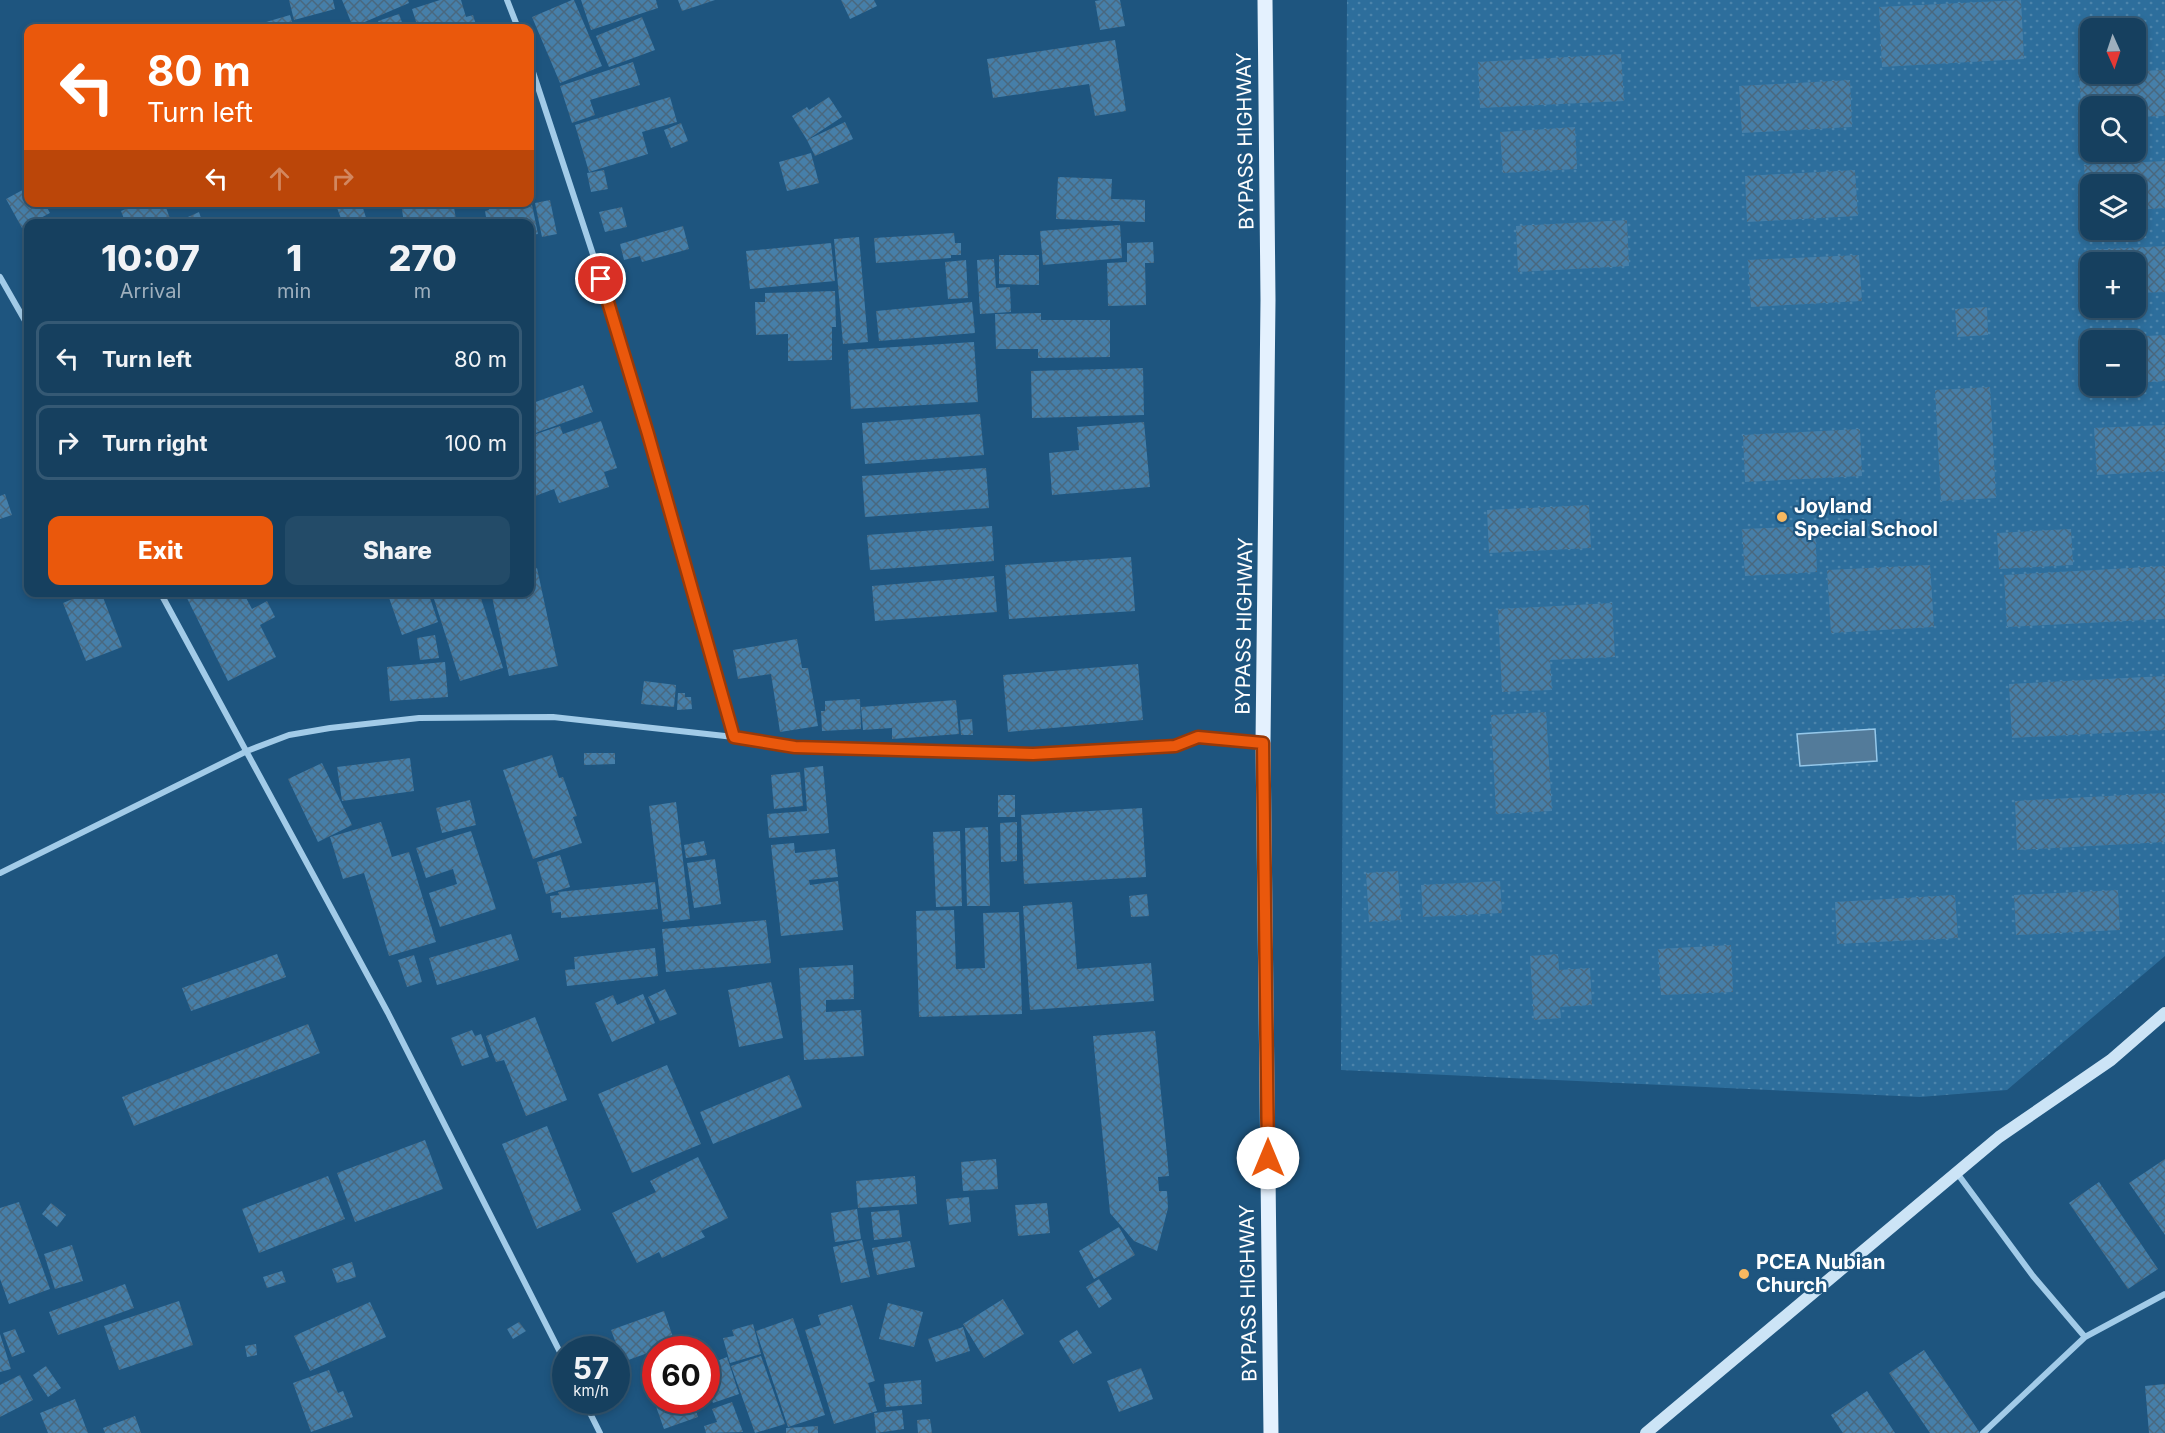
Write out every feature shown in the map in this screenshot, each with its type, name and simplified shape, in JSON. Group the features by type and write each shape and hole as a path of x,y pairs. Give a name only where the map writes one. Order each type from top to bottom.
{"main road":[{"name":"BYPASS HIGHWAY","path":"1265,0 1268,300 1263,743 1271,1433"}],"street":[{"path":"507,0 516,24"},
{"path":"534,75 608,300 734,737"},
{"path":"0,277 24,319"},
{"path":"163,597 388,1013 552,1336"},
{"path":"0,873 247,751 289,735 419,718 553,717 734,737 795,747 1033,754 1175,746 1198,737 1263,743"},
{"path":"1646,1433 1956,1171 1999,1137 2111,1060 2165,1013"},
{"path":"1956,1171 2033,1276 2085,1337"},
{"path":"1983,1433 2085,1337 2165,1294"},
{"path":"590,1414 600,1433"}],"shaded area":[{"name":"Joyland Special School","path":"1347,0 2165,0 2165,956 2007,1090 1920,1097 1341,1070"},
{"path":"1875,729 1877,761 1800,766 1797,734"}],"building":[{"path":"289,0 333,0 335,9 294,20"},
{"path":"342,0 408,0 409,3 360,24 352,24"},
{"path":"440,0 461,0 466,17 473,15 476,24 417,24 412,9"},
{"path":"574,0 602,66 560,83 532,17"},
{"path":"581,0 656,0 658,8 591,30"},
{"path":"678,0 715,0 682,11"},
{"path":"841,0 874,0 877,6 850,19"},
{"path":"1120,0 1125,26 1100,30 1095,1"},
{"path":"2021,0 2024,59 1882,67 1879,7"},
{"path":"399,14 403,24 379,24 378,21"},
{"path":"290,15 293,24 267,24 266,22"},
{"path":"642,17 655,50 609,67 596,36"},
{"path":"1115,40 1126,111 1095,116 1089,84 993,98 987,59"},
{"path":"1621,54 1624,101 1480,108 1478,62"},
{"path":"633,62 640,85 590,100 595,115 572,123 560,86"},
{"path":"2165,70 2165,116 2146,117 2146,96 2080,96 2079,74 2080,84 2146,84 2146,71"},
{"path":"1850,80 1852,127 1742,133 1739,86"},
{"path":"670,97 677,122 642,132 648,154 589,172 575,125"},
{"path":"829,97 842,117 807,140 792,116 807,107 809,110"},
{"path":"845,122 853,139 815,156 807,140"},
{"path":"681,123 688,141 671,148 664,130"},
{"path":"1575,127 1577,169 1503,173 1500,132"},
{"path":"811,153 819,183 787,191 779,162"},
{"path":"2165,161 2165,208 2146,209 2146,174 2085,174 2084,165"},
{"path":"604,170 608,189 591,192 587,173"},
{"path":"1855,170 1858,216 1747,222 1745,176"},
{"path":"1058,177 1112,179 1111,199 1145,200 1145,222 1056,219"},
{"path":"24,189 24,207 47,207 50,213 39,219 24,219 22,228 6,199"},
{"path":"550,200 557,234 542,237 535,203"},
{"path":"130,207 166,207 170,219 124,219 121,211"},
{"path":"337,207 363,207 366,219 341,219"},
{"path":"402,207 454,207 456,219 403,219"},
{"path":"488,207 532,207 538,234 534,234 534,219 478,219 486,217 485,211 489,210"},
{"path":"622,207 627,227 605,232 599,212"},
{"path":"199,212 201,219 183,219"},
{"path":"1627,220 1629,266 1518,272 1516,226"},
{"path":"1120,225 1122,258 1043,265 1040,231"},
{"path":"683,226 689,249 642,262 640,256 624,260 620,244"},
{"path":"954,233 955,243 961,243 961,255 951,255 951,258 876,263 874,238"},
{"path":"859,237 868,342 843,344 834,239"},
{"path":"1153,242 1154,263 1145,263 1146,305 1108,306 1107,263 1127,262 1127,243"},
{"path":"831,243 835,281 750,289 746,251"},
{"path":"2165,246 2165,292 2146,293 2146,252 2087,252 2087,250"},
{"path":"999,255 1039,255 1039,285 999,284"},
{"path":"1859,255 1862,301 1751,307 1748,260"},
{"path":"994,259 996,288 1010,287 1011,312 980,314 977,260"},
{"path":"966,260 968,298 948,299 945,262"},
{"path":"835,291 836,327 832,327 832,360 788,361 788,334 756,335 755,302 765,302 765,293"},
{"path":"972,302 975,333 879,341 876,311"},
{"path":"1987,307 1988,335 1957,337 1955,309"},
{"path":"1041,313 1041,320 1110,320 1110,357 1038,358 1038,349 996,349 995,314"},
{"path":"2165,335 2165,381 2146,382 2146,336"},
{"path":"974,342 978,402 851,409 848,350"},
{"path":"1143,368 1144,415 1032,418 1031,371"},
{"path":"583,385 593,412 534,434 534,403"},
{"path":"1990,387 1996,498 1941,501 1935,390"},
{"path":"980,414 984,455 865,464 862,423"},
{"path":"601,421 617,468 604,472 609,487 559,503 554,489 534,496 534,435 560,426 563,434"},
{"path":"1144,422 1150,487 1052,495 1049,453 1079,450 1077,427"},
{"path":"2165,425 2165,471 2097,475 2094,428"},
{"path":"1860,429 1862,476 1745,482 1743,435"},
{"path":"986,468 989,508 865,517 862,476"},
{"path":"5,494 12,515 0,519 0,496"},
{"path":"1589,505 1591,548 1489,553 1487,510"},
{"path":"992,526 994,561 870,570 867,535"},
{"path":"1815,526 1817,572 1745,576 1742,529"},
{"path":"2071,529 2073,565 1999,569 1997,533"},
{"path":"1131,557 1135,611 1009,619 1005,565"},
{"path":"1930,565 1934,627 1831,633 1827,570"},
{"path":"2165,566 2165,619 2007,627 2004,575"},
{"path":"534,568 537,568 558,666 509,676 492,597 534,597"},
{"path":"994,576 997,612 875,621 872,586"},
{"path":"77,597 103,597 122,647 86,661 63,603"},
{"path":"186,597 246,597 252,609 267,601 275,617 260,625 276,657 228,681"},
{"path":"389,597 430,597 438,622 402,635"},
{"path":"481,597 503,668 460,681 434,599"},
{"path":"1612,603 1615,657 1550,660 1552,690 1502,692 1498,609"},
{"path":"435,635 439,658 420,660 417,638"},
{"path":"797,639 802,668 808,668 818,726 780,732 771,674 738,679 733,650"},
{"path":"445,662 448,697 390,701 387,667"},
{"path":"1138,664 1143,720 1008,732 1003,675"},
{"path":"2165,676 2165,730 2012,738 2009,684"},
{"path":"644,681 676,685 674,707 641,704"},
{"path":"678,693 685,693 685,697 691,697 692,709 677,710"},
{"path":"860,699 861,729 822,731 821,711 825,711 825,701"},
{"path":"956,700 959,734 892,739 892,728 863,730 861,707"},
{"path":"1546,712 1552,811 1496,814 1491,715"},
{"path":"972,719 973,735 961,735 960,720"},
{"path":"584,753 615,753 615,764 584,765"},
{"path":"552,755 559,778 563,777 577,816 573,817 582,843 533,859 503,770"},
{"path":"410,758 414,791 342,801 337,767"},
{"path":"322,763 352,825 318,842 288,779"},
{"path":"823,766 829,833 769,838 767,814 807,811 804,768"},
{"path":"800,772 803,806 774,809 771,775"},
{"path":"2165,793 2165,842 2017,850 2015,801"},
{"path":"998,795 1015,795 1015,817 998,817"},
{"path":"470,800 476,825 442,833 436,808"},
{"path":"676,802 690,919 663,922 649,806"},
{"path":"1142,808 1146,877 1024,884 1021,815"},
{"path":"381,822 392,857 409,852 436,942 389,956 364,873 343,879 330,837"},
{"path":"1017,822 1017,861 1001,862 1000,823"},
{"path":"988,827 990,906 967,906 965,828"},
{"path":"471,831 496,909 440,927 429,893 457,884 453,869 426,878 416,848"},
{"path":"960,831 962,906 936,907 933,832"},
{"path":"704,841 707,855 686,858 684,845"},
{"path":"794,843 795,853 835,849 838,877 809,880 810,885 838,881 843,930 781,936 771,845"},
{"path":"560,855 570,887 546,894 537,862"},
{"path":"715,859 721,904 694,908 687,863"},
{"path":"1398,871 1401,920 1369,922 1366,873"},
{"path":"1500,881 1502,913 1423,917 1421,885"},
{"path":"655,882 658,909 561,918 561,912 552,913 550,896 559,895 558,892"},
{"path":"2118,890 2120,930 2016,935 2014,895"},
{"path":"1147,894 1149,916 1131,917 1129,896"},
{"path":"1955,895 1958,938 1837,944 1835,902"},
{"path":"1072,902 1077,969 1151,963 1154,1001 1030,1010 1023,906"},
{"path":"954,910 956,969 985,968 983,913 1019,912 1022,1014 919,1017 916,911"},
{"path":"766,920 771,963 666,972 662,929"},
{"path":"511,934 519,960 437,985 429,958"},
{"path":"1731,945 1733,992 1661,995 1658,949"},
{"path":"655,948 658,976 567,986 565,970 575,969 574,957"},
{"path":"277,954 286,977 191,1011 182,988"},
{"path":"1558,954 1559,970 1590,968 1592,1005 1560,1007 1561,1018 1534,1020 1530,956"},
{"path":"414,955 422,982 407,987 398,960"},
{"path":"853,965 854,999 826,1000 826,1012 861,1010 864,1056 804,1060 799,968"},
{"path":"771,982 783,1038 739,1047 728,990"},
{"path":"665,989 677,1014 660,1021 648,997"},
{"path":"643,994 655,1023 612,1042 595,1003 613,995 617,1005"},
{"path":"535,1017 567,1100 526,1116 504,1060 496,1062 486,1036"},
{"path":"308,1024 320,1053 134,1126 122,1097"},
{"path":"472,1030 475,1036 481,1034 489,1057 462,1066 451,1038"},
{"path":"1155,1031 1169,1176 1158,1177 1159,1191 1167,1191 1168,1208 1157,1251 1134,1241 1110,1213 1093,1036"},
{"path":"667,1065 701,1144 632,1173 598,1094"},
{"path":"789,1075 802,1107 713,1144 700,1112"},
{"path":"547,1126 581,1210 537,1229 502,1144"},
{"path":"425,1140 443,1189 355,1222 337,1173"},
{"path":"698,1157 728,1218 701,1231 705,1237 662,1258 659,1252 637,1263 612,1213 656,1192 650,1181"},
{"path":"996,1159 998,1189 963,1191 961,1162"},
{"path":"2165,1159 2165,1235 2129,1183"},
{"path":"328,1176 345,1219 259,1253 242,1209"},
{"path":"915,1176 917,1204 858,1208 856,1181"},
{"path":"2099,1182 2158,1269 2128,1289 2069,1203"},
{"path":"969,1197 971,1222 949,1225 946,1199"},
{"path":"19,1202 50,1289 9,1304 0,1279 0,1208"},
{"path":"51,1203 66,1215 57,1227 42,1214"},
{"path":"1047,1203 1050,1233 1018,1236 1015,1205"},
{"path":"857,1209 861,1239 835,1242 831,1213"},
{"path":"899,1210 902,1237 874,1240 871,1212"},
{"path":"1119,1227 1135,1255 1094,1279 1079,1251"},
{"path":"862,1240 870,1277 841,1283 833,1247"},
{"path":"910,1241 915,1267 877,1275 872,1248"},
{"path":"72,1245 83,1281 55,1289 44,1254"},
{"path":"352,1262 356,1277 337,1283 332,1269"},
{"path":"282,1271 286,1282 267,1288 263,1277"},
{"path":"1099,1279 1112,1299 1099,1308 1086,1287"},
{"path":"125,1284 134,1308 58,1335 49,1312"},
{"path":"1003,1299 1024,1334 984,1358 963,1324"},
{"path":"179,1301 193,1345 119,1370 104,1326"},
{"path":"370,1302 386,1337 310,1371 294,1336"},
{"path":"888,1303 923,1312 914,1347 879,1339"},
{"path":"852,1305 875,1381 868,1383 877,1411 834,1424 805,1330 821,1325 818,1315"},
{"path":"664,1311 673,1336 642,1336 642,1355 630,1359 630,1336 613,1336 611,1330"},
{"path":"793,1318 825,1415 788,1427 756,1331"},
{"path":"519,1322 526,1331 513,1339 507,1329"},
{"path":"753,1324 761,1354 730,1363 723,1338 734,1336 732,1330"},
{"path":"963,1327 970,1351 936,1362 928,1339"},
{"path":"15,1329 25,1352 12,1357 3,1333"},
{"path":"1077,1330 1092,1353 1073,1364 1059,1341"},
{"path":"0,1334 11,1369 0,1372"},
{"path":"256,1344 257,1355 247,1357 245,1346"},
{"path":"1924,1350 1980,1433 1930,1433 1889,1373"},
{"path":"761,1356 785,1424 755,1433 731,1366"},
{"path":"727,1357 739,1394 720,1401 720,1360"},
{"path":"46,1366 61,1388 48,1397 33,1375"},
{"path":"1141,1368 1153,1399 1119,1412 1107,1381"},
{"path":"329,1370 338,1393 343,1391 353,1417 311,1432 293,1383"},
{"path":"20,1375 33,1400 0,1417 0,1385"},
{"path":"921,1380 922,1404 886,1407 884,1384"},
{"path":"2165,1384 2165,1433 2149,1433 2145,1386"},
{"path":"1867,1391 1895,1433 1843,1433 1831,1415"},
{"path":"75,1399 88,1433 48,1433 40,1413"},
{"path":"732,1402 743,1432 706,1433 704,1426 717,1422 714,1414 720,1414 720,1406"},
{"path":"902,1410 904,1429 876,1433 874,1413"},
{"path":"659,1414 697,1414 698,1417 664,1429"},
{"path":"135,1416 141,1433 105,1433 103,1428"},
{"path":"930,1419 932,1433 918,1433 917,1420"},
{"path":"818,1426 818,1433 786,1433 786,1428"}],"place":[{"name":"Joyland Special School","path":"1782,517"},
{"name":"PCEA Nubian Church","path":"1744,1274"}],"route":[{"path":"601,279 648,434 734,737 795,747 1033,754 1175,746 1198,737 1263,743 1268,1158"}]}
